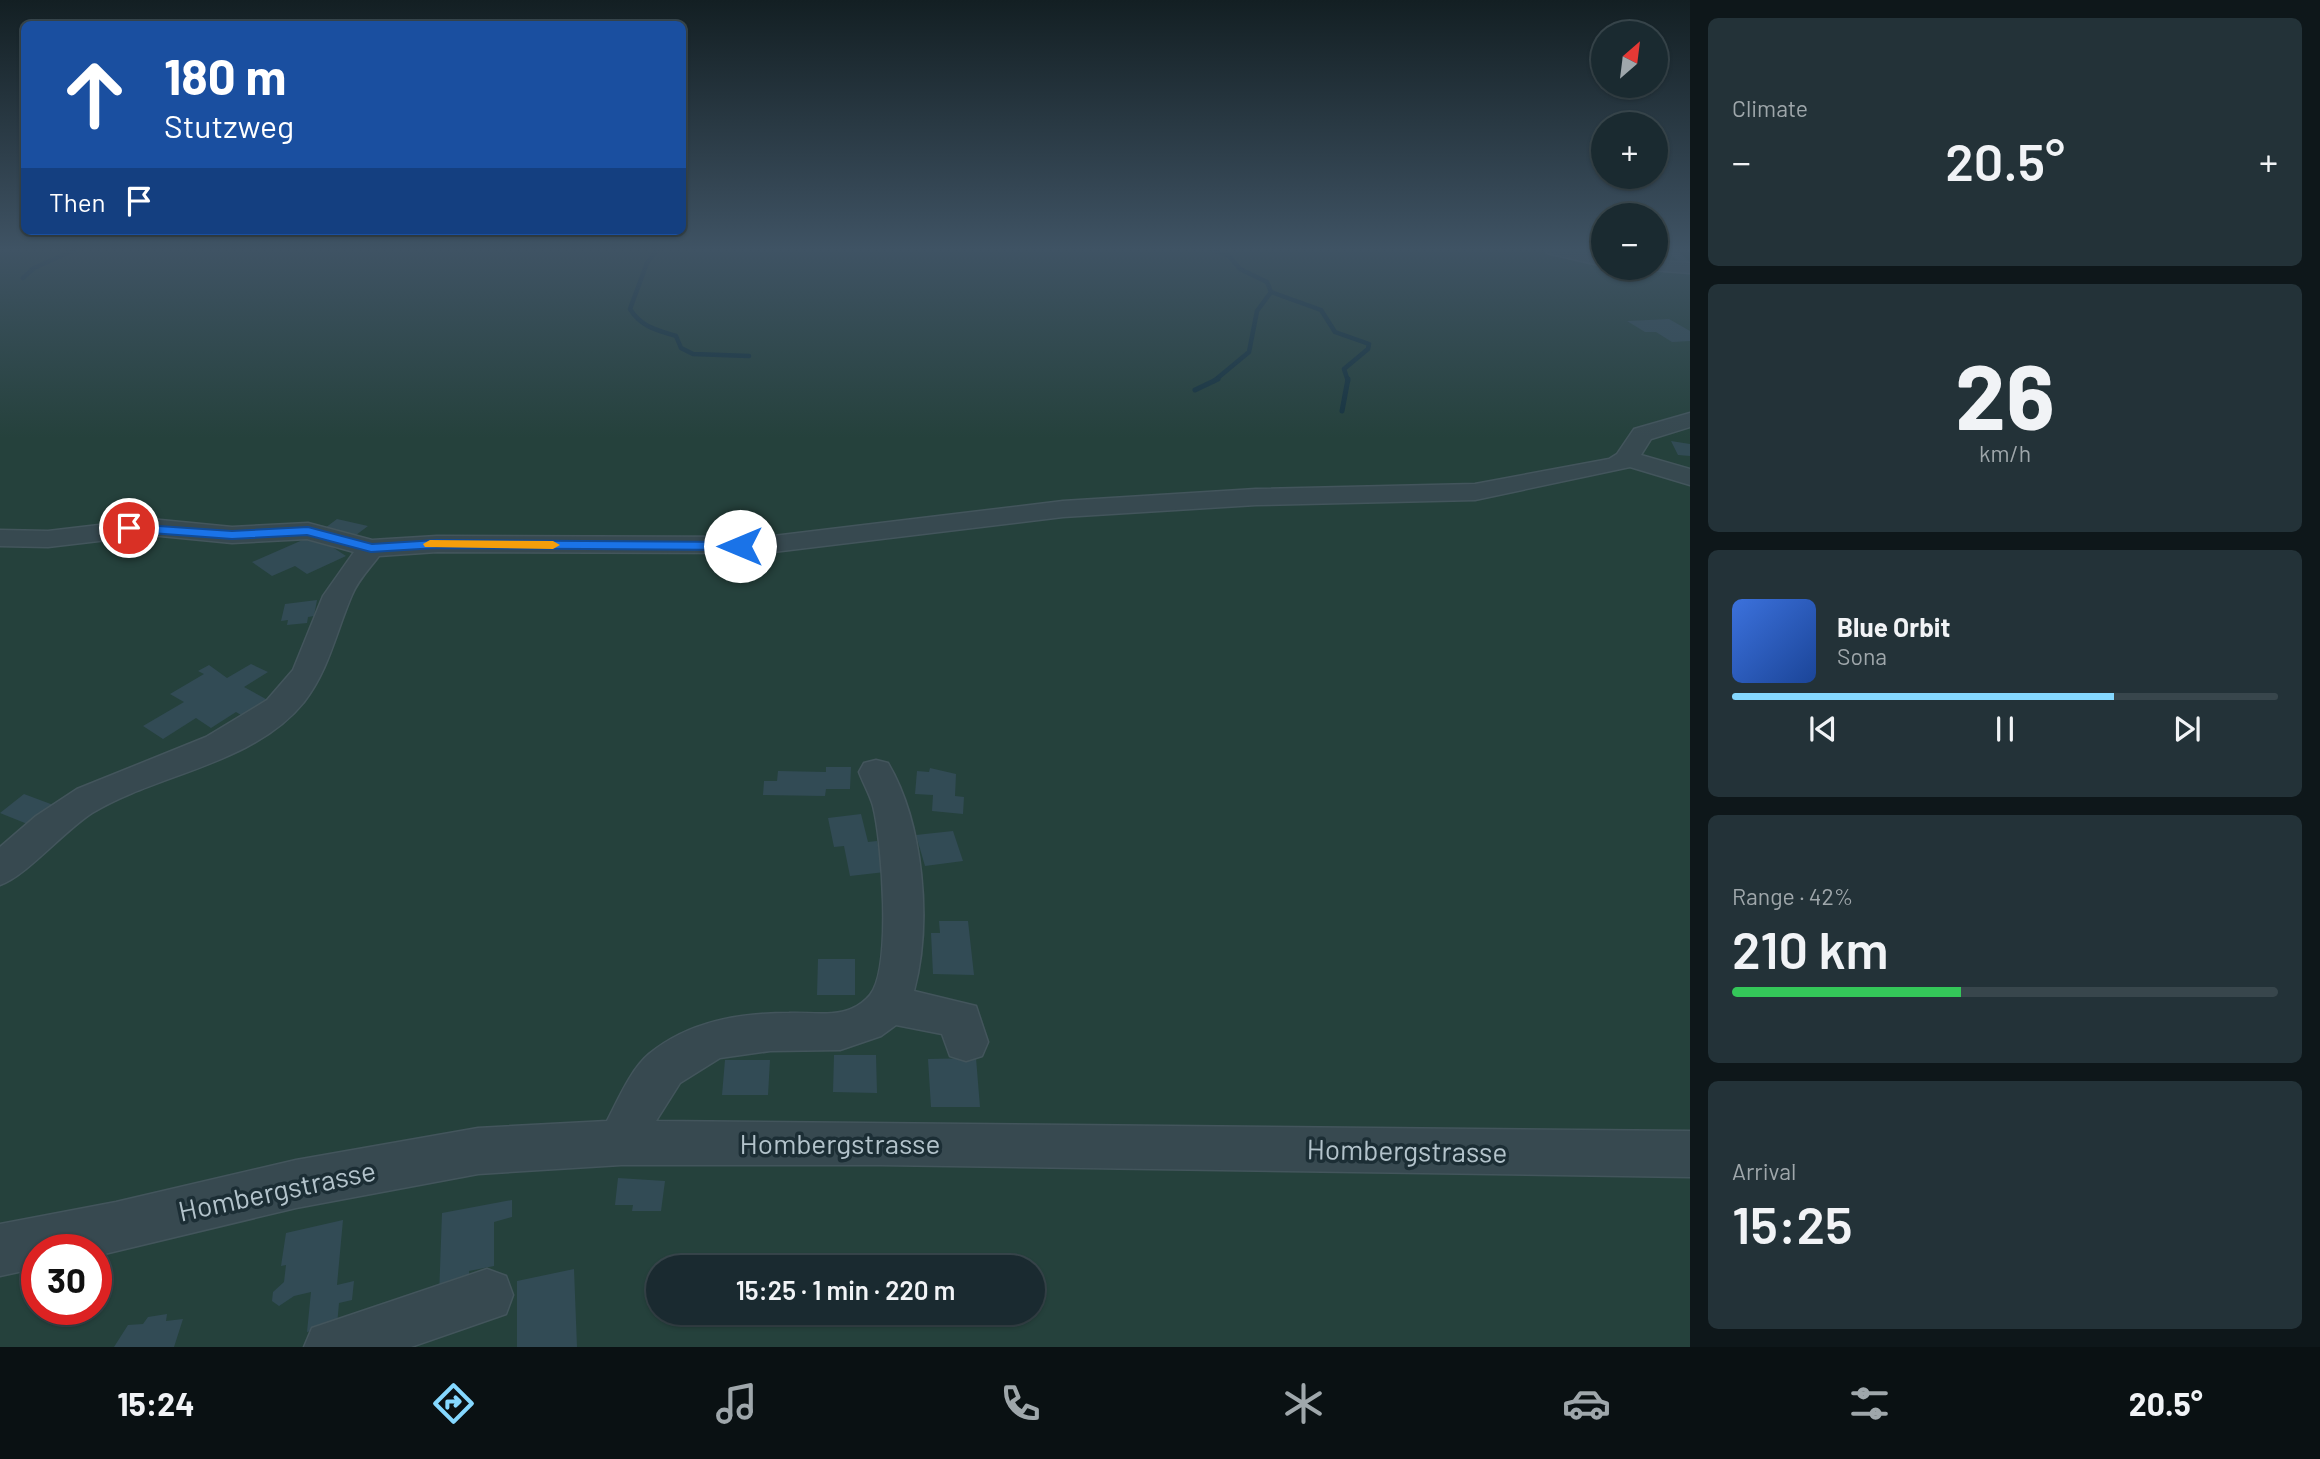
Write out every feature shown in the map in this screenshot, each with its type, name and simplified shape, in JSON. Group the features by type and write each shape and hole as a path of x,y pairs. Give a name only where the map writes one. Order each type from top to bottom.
{"street":[{"path":"1626,459 1642,434 1690,420"},
{"path":"0,538 48,540 138,527 232,535 308,531 371,548 437,544 765,545 1063,509 1256,497 1475,492 1574,474 1626,459 1667,468 1690,478"},
{"path":"0,870 40,831 68,810 105,790 230,737 279,708 316,655 341,588 371,548"},
{"path":"621,1143 637,1109 664,1069 711,1040 770,1032 840,1031 866,1023 889,1005 898,974 905,907 891,806 876,772"},
{"path":"889,1005 961,1019 966,1042"},
{"name":"Hombergstrasse","path":"0,1250 116,1227 296,1184 478,1151 621,1143 881,1143 1690,1154"},
{"path":"331,1347 487,1295"}],"green space":[{"path":"0,312 1690,312 1690,1347 0,1347"}],"building":[{"path":"1669,319 1690,331 1690,341 1672,342 1656,332 1645,332 1627,321"},
{"path":"1671,441 1690,444 1690,456 1678,455"},
{"path":"337,519 368,526 356,535 325,528"},
{"path":"314,535 346,556 307,574 295,566 272,576 252,562"},
{"path":"317,600 314,616 308,617 307,623 287,625 288,620 281,621 285,604"},
{"path":"251,664 268,672 244,687 273,703 248,719 236,712 211,728 196,718 163,739 143,726 184,702 170,694 204,674 198,671 209,665 227,678"},
{"path":"826,767 851,767 850,789 826,789 825,796 763,795 764,781 777,781 778,771 826,772"},
{"path":"930,768 956,774 955,796 964,797 963,814 932,811 933,795 915,794 917,771 929,772"},
{"path":"24,794 56,806 30,825 0,813"},
{"path":"861,814 868,842 877,841 885,872 850,876 844,846 834,847 828,818"},
{"path":"953,831 963,861 925,866 916,835"},
{"path":"939,921 968,921 974,975 933,974 931,933 940,933"},
{"path":"818,959 855,959 855,995 817,995"},
{"path":"834,1055 876,1055 877,1093 833,1092"},
{"path":"976,1058 980,1107 931,1107 928,1059"},
{"path":"725,1060 770,1060 768,1095 722,1095"},
{"path":"618,1178 665,1181 661,1211 632,1211 633,1205 615,1205"},
{"path":"512,1200 512,1217 494,1222 494,1266 469,1271 469,1290 439,1297 442,1213"},
{"path":"343,1220 337,1285 354,1281 352,1300 339,1303 337,1325 307,1332 311,1292 294,1296 279,1306 272,1301 273,1292 284,1282 286,1265 281,1266 286,1233"},
{"path":"574,1269 577,1347 517,1347 517,1281"},
{"path":"167,1314 166,1321 183,1319 174,1347 114,1347 128,1325 143,1324 148,1317"}],"waterway":[{"path":"632,312 650,327 676,336 681,348 693,354 749,356"},
{"path":"1214,381 1249,352 1257,312"},
{"path":"1322,312 1335,332 1369,344 1368,349 1344,369 1348,380"},
{"path":"1214,381 1218,379"},
{"path":"1342,411 1348,380"},
{"path":"1195,390 1214,381"}],"slow traffic":[{"path":"430,544 553,545"}],"route":[{"path":"129,528 150,527 232,535 308,531 371,548 437,544 740,546"}]}
